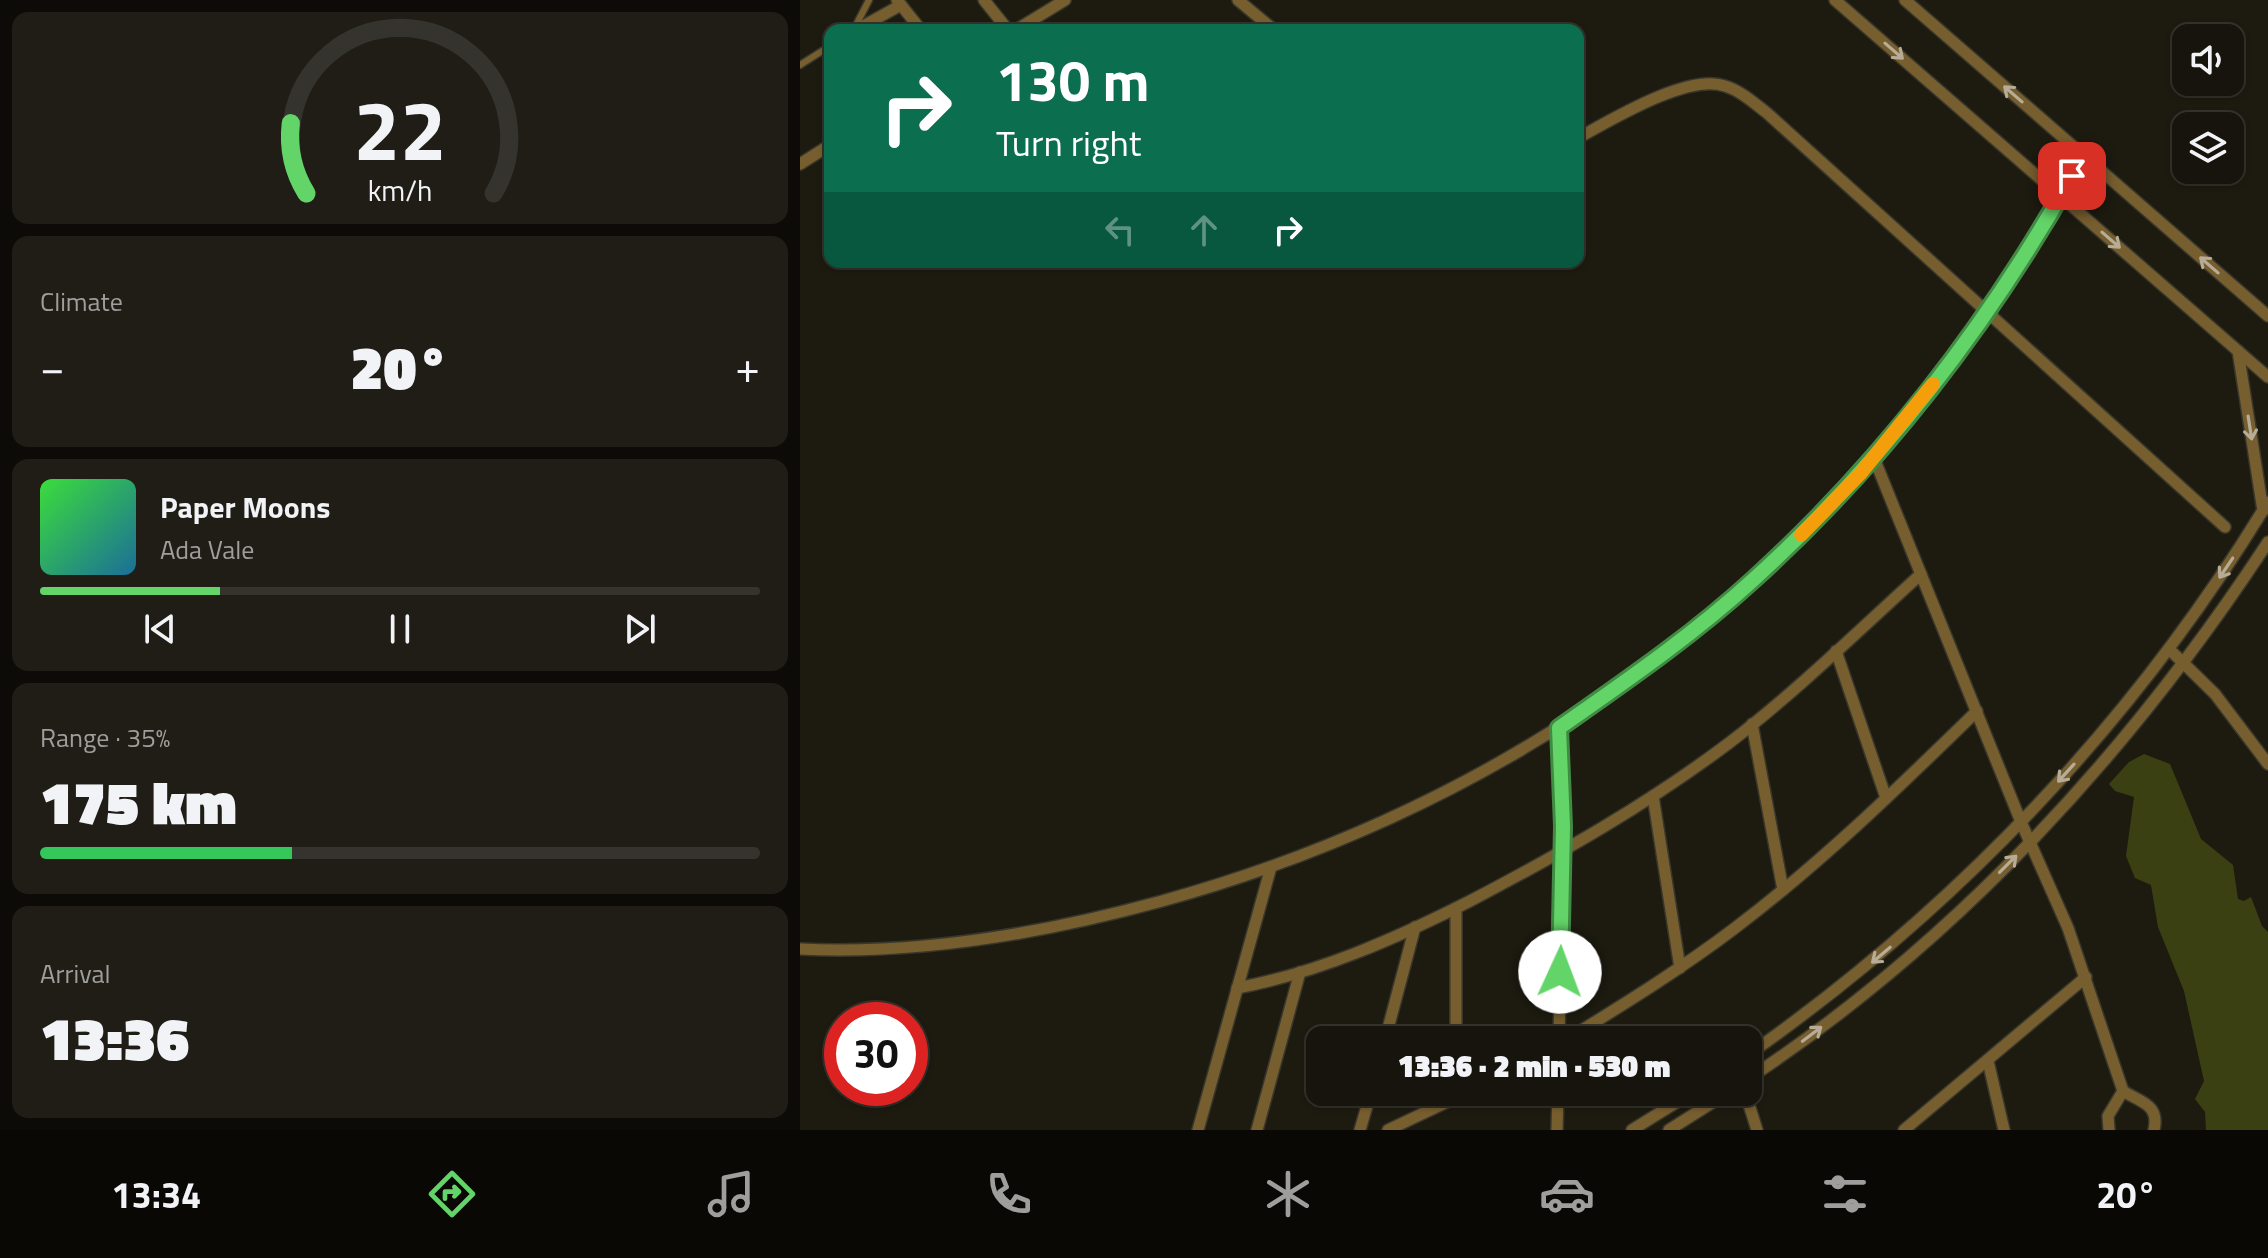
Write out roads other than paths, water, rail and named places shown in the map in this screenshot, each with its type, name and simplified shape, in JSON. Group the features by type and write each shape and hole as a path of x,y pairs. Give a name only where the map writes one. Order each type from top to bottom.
{"street":[{"path":"984,0 1003,24"},
{"path":"1026,24 1065,0"},
{"path":"1238,0 1267,24"},
{"path":"1835,0 2268,377"},
{"path":"1905,0 2263,306 2268,316"},
{"path":"864,24 899,2 916,24"},
{"path":"1584,135 1687,87 1724,85 1740,93 1767,113 2225,527"},
{"path":"800,164 824,149"},
{"path":"800,949 919,946 1012,934 1143,906 1271,867 1338,841 1435,798 1559,728 1661,656 1751,582 1815,521 1874,458 1986,311 2061,197 2084,156"},
{"path":"1762,1044 1881,955 1958,887 2101,734 2204,601 2265,507 2238,351"},
{"path":"1874,458 2086,977 2123,1091 2151,1107 2155,1115 2154,1130"},
{"path":"1762,1068 1877,982 1969,902 2031,841 2124,738 2185,662 2268,542"},
{"path":"1237,988 1300,972 1415,927 1563,851 1653,796 1752,724 1921,574"},
{"path":"2169,649 2215,694 2268,764"},
{"path":"1836,651 1886,798"},
{"path":"1588,1026 1680,968 1783,890 1977,711"},
{"path":"1752,724 1783,890"},
{"path":"1559,728 1563,851 1559,1026"},
{"path":"1653,796 1680,968"},
{"path":"1198,1130 1271,867"},
{"path":"1456,908 1456,1026"},
{"path":"1389,1026 1415,927"},
{"path":"1257,1130 1300,972"},
{"path":"1904,1130 2086,977"},
{"path":"1988,1061 2004,1130"},
{"path":"2109,1130 2108,1116 2123,1091"},
{"path":"1360,1130 1367,1106"},
{"path":"1388,1130 1436,1106"},
{"path":"1557,1130 1558,1106"},
{"path":"1632,1130 1671,1106"},
{"path":"1669,1130 1707,1106"},
{"path":"1749,1106 1757,1130"}],"lane":[{"path":"857,24 869,0"},
{"path":"800,65 824,50"}]}
